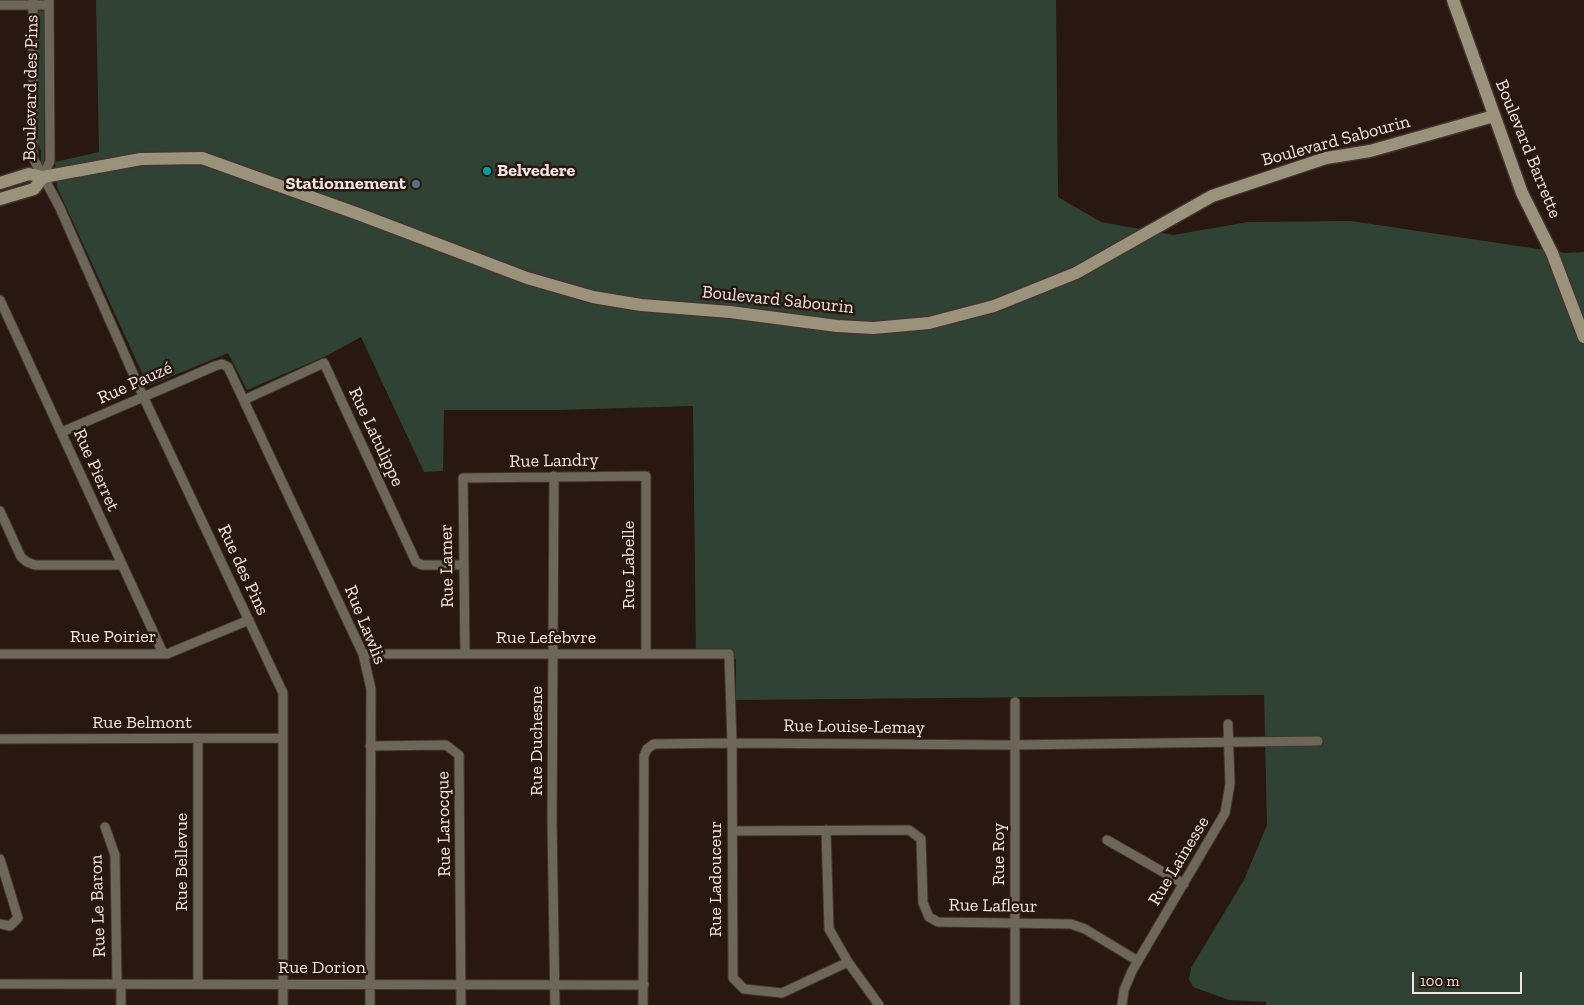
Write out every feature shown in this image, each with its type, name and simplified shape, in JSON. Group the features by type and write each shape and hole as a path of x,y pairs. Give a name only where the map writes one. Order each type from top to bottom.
{"street":[{"name":"Boulevard Barrette","path":"1453,0 1522,193 1552,253 1584,337"},
{"path":"0,5 49,2"},
{"name":"Boulevard des Pins","path":"44,177 50,161 49,2"},
{"name":"Boulevard des Pins","path":"33,3 33,158 44,177"},
{"name":"Boulevard Sabourin","path":"0,183 29,174 44,177 141,159 202,158 361,215 527,278 593,297 642,305 730,312 837,326 873,328 929,323 994,306 1076,273 1212,196 1326,158 1370,151 1494,116"},
{"name":"Boulevard Sabourin","path":"0,199 34,189 44,177"},
{"name":"Rue des Pins","path":"44,177 143,396 283,693 283,1005"},
{"name":"Rue Pierret","path":"0,300 163,653"},
{"name":"Rue Latulippe","path":"244,400 324,363 416,562 422,565 462,565"},
{"name":"Rue Pauzé","path":"62,432 222,364"},
{"name":"Rue Lawlis","path":"222,364 228,367 363,654 371,689 370,1005"},
{"name":"Rue Duchesne","path":"554,476 555,1005"},
{"name":"Rue Landry","path":"463,478 646,476"},
{"name":"Rue Labelle","path":"646,476 646,654"},
{"name":"Rue Lamer","path":"463,478 462,565 465,654"},
{"path":"0,511 21,557 27,562 35,564 122,565"},
{"name":"Rue Poirier","path":"0,654 167,654 249,620"},
{"name":"Rue Lefebvre","path":"363,654 729,654"},
{"name":"Rue Ladouceur","path":"729,654 732,742 733,978 744,989 782,993 848,962"},
{"name":"Rue Roy","path":"1014,702 1016,745 1015,1005"},
{"name":"Rue Lainesse","path":"1122,1005 1125,985 1138,960 1225,812 1230,784 1228,724"},
{"name":"Rue Belmont","path":"0,739 283,738"},
{"name":"Rue Bellevue","path":"198,739 198,984"},
{"name":"Rue Louise-Lemay","path":"643,1005 644,756 654,744 664,742 732,742 1016,745 1318,742"},
{"name":"Rue Larocque","path":"370,746 446,745 459,755 462,985"},
{"name":"Rue Le Baron","path":"105,827 115,855 121,1005"},
{"path":"826,830 829,929 848,962 876,998 879,1005"},
{"name":"Rue Lafleur","path":"732,831 909,830 921,839 923,903 929,918 938,922 1015,922 1076,925 1138,960"},
{"path":"1107,840 1184,884"},
{"path":"0,859 18,918 10,926 0,924"},
{"name":"Rue Dorion","path":"0,984 644,985"},
{"path":"461,1005 462,985"}],"green space":[{"path":"96,0 1056,0 1058,197 1101,222 1173,235 1248,222 1351,221 1565,253 1584,252 1584,1005 1266,1005 1266,1002 1229,1000 1193,987 1189,979 1191,968 1244,880 1267,825 1264,695 736,700 736,659 696,659 693,406 558,410 444,410 443,471 424,472 361,337 328,355 247,390 228,353 148,386 57,187 55,162 99,152"},
{"path":"36,11 44,11 44,165 41,165 41,150 37,142"}],"place":[{"name":"Belvedere","path":"487,171"},
{"name":"Stationnement","path":"416,184"}]}
